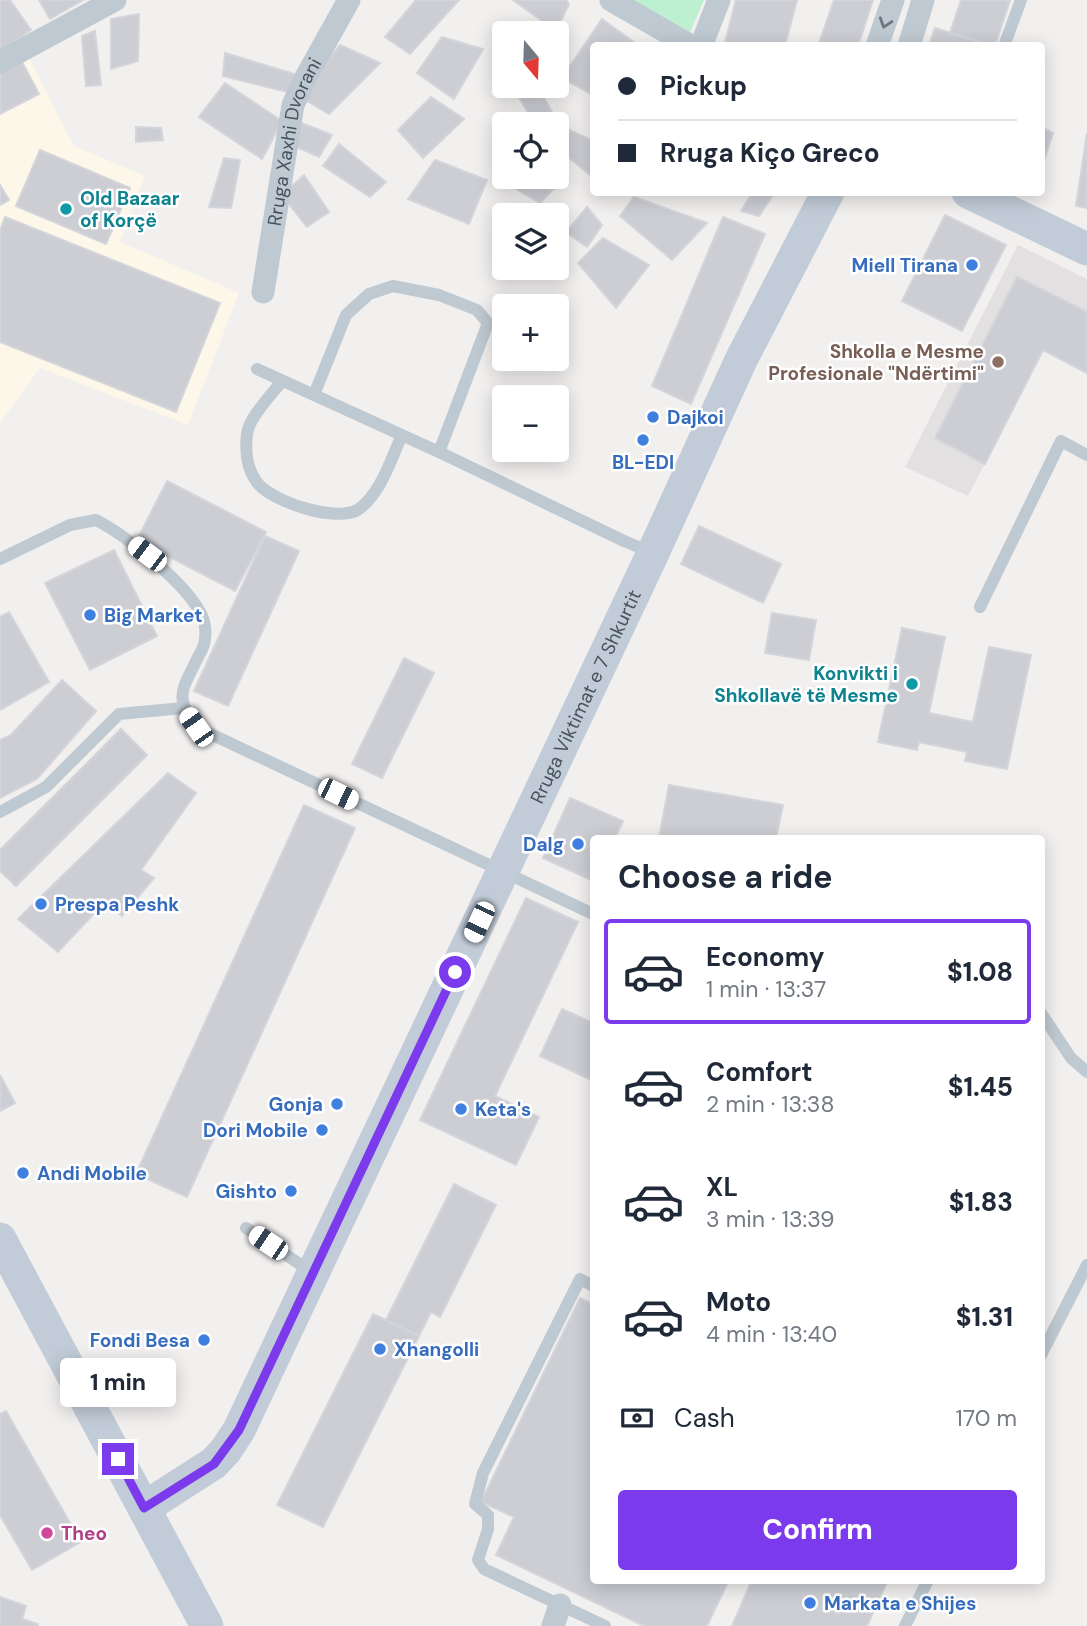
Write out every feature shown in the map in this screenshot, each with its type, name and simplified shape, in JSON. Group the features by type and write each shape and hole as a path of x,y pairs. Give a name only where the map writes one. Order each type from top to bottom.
{"street":[{"path":"0,62 115,0"},
{"name":"Rruga Xaxhi Dvorani","path":"263,292 293,105 349,0"},
{"path":"611,0 684,42"},
{"path":"703,42 719,0"},
{"path":"878,42 893,0"},
{"path":"910,42 923,0"},
{"name":"Rruga Viktimat e 7 Shkurtit","path":"144,1508 214,1464 239,1430 653,553 741,360 826,196"},
{"path":"976,196 1087,249"},
{"path":"0,1238 206,1626"}],"lane":[{"path":"1005,42 1021,0"},
{"path":"314,395 346,315 369,294 393,286 439,295 477,310 488,323 439,452"},
{"path":"257,369 653,553"},
{"path":"282,381 247,431 247,464 257,484 285,502 317,511 345,514 357,510 373,495 402,435"},
{"path":"980,607 1061,441 1087,455"},
{"path":"0,559 70,525 96,520 117,531 147,554 188,596 204,618 206,641 182,690 183,708 196,727 590,913"},
{"path":"0,812 46,787 119,715 183,708"},
{"path":"1045,1019 1071,1058 1087,1072"},
{"path":"246,1228 313,1273"},
{"path":"1045,1347 1087,1265"},
{"path":"590,1284 580,1279 558,1321 483,1473 475,1504 488,1516 488,1528 478,1560 484,1569 556,1615 604,1626"},
{"path":"905,1626 926,1584"}],"shaded area":[{"name":"Old Bazaar of Korçë","path":"23,46 74,146 145,176 120,242 239,293 188,425 40,368 0,423 0,58"},
{"name":"Shkolla e Mesme Profesionale \"Ndërtimi\"","path":"1018,245 1087,279 1087,373 1043,351 968,496 905,467"}],"green space":[{"path":"633,0 704,0 690,32"}],"building":[{"path":"0,0 10,0 31,30 0,51"},
{"path":"39,0 83,0 50,19"},
{"path":"416,0 459,0 410,54 385,37"},
{"path":"513,0 566,0 569,4 561,21 542,21"},
{"path":"736,0 797,0 786,42 725,42"},
{"path":"834,0 873,0 859,42 819,42"},
{"path":"961,0 1010,0 996,42 981,42 950,33"},
{"path":"139,14 138,61 111,69 111,19"},
{"path":"602,19 634,42 590,42 590,93 569,82 569,68"},
{"path":"935,28 978,42 930,42"},
{"path":"95,31 101,85 86,86 82,36"},
{"path":"442,37 483,49 454,99 417,73"},
{"path":"340,45 380,63 329,114 300,97"},
{"path":"225,53 301,76 287,92 223,76"},
{"path":"22,62 39,94 0,114 0,73"},
{"path":"225,83 282,121 262,159 199,117"},
{"path":"431,97 464,119 423,158 398,130"},
{"path":"519,98 544,98 552,112 528,112"},
{"path":"299,122 332,135 319,157 292,145"},
{"path":"136,127 161,128 163,140 136,142"},
{"path":"1045,129 1053,133 1045,157"},
{"path":"569,130 590,140 590,175 569,158"},
{"path":"1087,133 1087,208 1076,206"},
{"path":"339,144 386,182 370,197 323,166"},
{"path":"40,150 130,188 106,244 16,206"},
{"path":"224,158 240,160 231,208 209,207"},
{"path":"435,160 487,180 469,224 408,199"},
{"path":"304,175 329,212 307,227 282,195"},
{"path":"0,185 9,200 0,205"},
{"path":"516,189 553,189 540,203"},
{"path":"750,196 772,196 759,216 741,211"},
{"path":"634,197 707,223 672,260 620,216"},
{"path":"587,207 602,225 587,247 569,234 569,228"},
{"path":"945,215 1006,245 962,331 902,301"},
{"path":"5,217 220,303 176,412 0,342 0,231"},
{"path":"723,217 765,234 691,404 652,386"},
{"path":"603,238 649,265 616,308 578,263"},
{"name":"Shkolla e Mesme Profesionale \"Ndërtimi\"","path":"1017,277 1087,312 1087,373 1043,350 985,464 935,438"},
{"path":"167,481 266,532 235,591 137,540"},
{"path":"699,526 781,564 763,603 681,564"},
{"path":"265,536 299,551 228,706 194,691"},
{"path":"114,550 157,636 90,670 45,583"},
{"path":"9,612 49,682 0,710 0,617"},
{"path":"772,613 816,620 809,660 765,653"},
{"name":"Konvikti i Shkollavë të Mesme","path":"902,628 945,637 929,713 973,722 989,647 1031,655 1007,769 965,761 967,752 919,742 917,750 878,742"},
{"path":"404,658 434,673 382,778 352,764"},
{"path":"62,680 96,711 37,779 0,798 0,740 11,735"},
{"path":"121,729 147,755 16,886 0,871 0,850"},
{"path":"168,773 196,793 141,870 154,878 122,916 105,902 58,952 18,919"},
{"path":"669,785 783,805 777,835 660,835"},
{"path":"570,798 623,821 616,835 590,835 590,880 543,858"},
{"path":"304,805 355,828 187,1197 136,1174"},
{"path":"526,898 578,922 495,1096 539,1117 516,1165 420,1120"},
{"path":"562,1009 590,1022 590,1080 540,1056"},
{"path":"0,1075 15,1103 0,1111"},
{"path":"454,1184 496,1205 440,1317 431,1312 419,1336 386,1320"},
{"path":"580,1298 590,1303 590,1584 727,1584 707,1626 644,1626 496,1555 514,1517 481,1502"},
{"path":"373,1314 419,1336 323,1527 277,1505"},
{"path":"6,1411 81,1542 32,1570 0,1515 0,1414"},
{"name":"Markata e Shijes","path":"750,1584 886,1584 867,1626 732,1626"},
{"path":"0,1597 26,1606 22,1619 38,1624 37,1626 0,1626"}],"place":[{"name":"Old Bazaar of Korçë","path":"66,209"},
{"name":"Miell Tirana","path":"972,265"},
{"name":"Shkolla e Mesme Profesionale \"Ndërtimi\"","path":"998,362"},
{"name":"Dajkoi","path":"653,417"},
{"name":"BL-EDI","path":"643,440"},
{"name":"Big Market","path":"90,615"},
{"name":"Konvikti i Shkollavë të Mesme","path":"912,684"},
{"name":"Dalg","path":"578,844"},
{"name":"Prespa Peshk","path":"41,904"},
{"name":"Gonja","path":"337,1104"},
{"name":"Keta's","path":"461,1109"},
{"name":"Dori Mobile","path":"322,1130"},
{"name":"Andi Mobile","path":"23,1173"},
{"name":"Gishto","path":"291,1191"},
{"name":"Fondi Besa","path":"204,1340"},
{"name":"Xhangolli","path":"380,1349"},
{"name":"Theo","path":"47,1533"},
{"name":"Markata e Shijes","path":"810,1603"}],"route":[{"path":"118,1459 144,1508 214,1464 226,1450 239,1430 455,972"}]}
